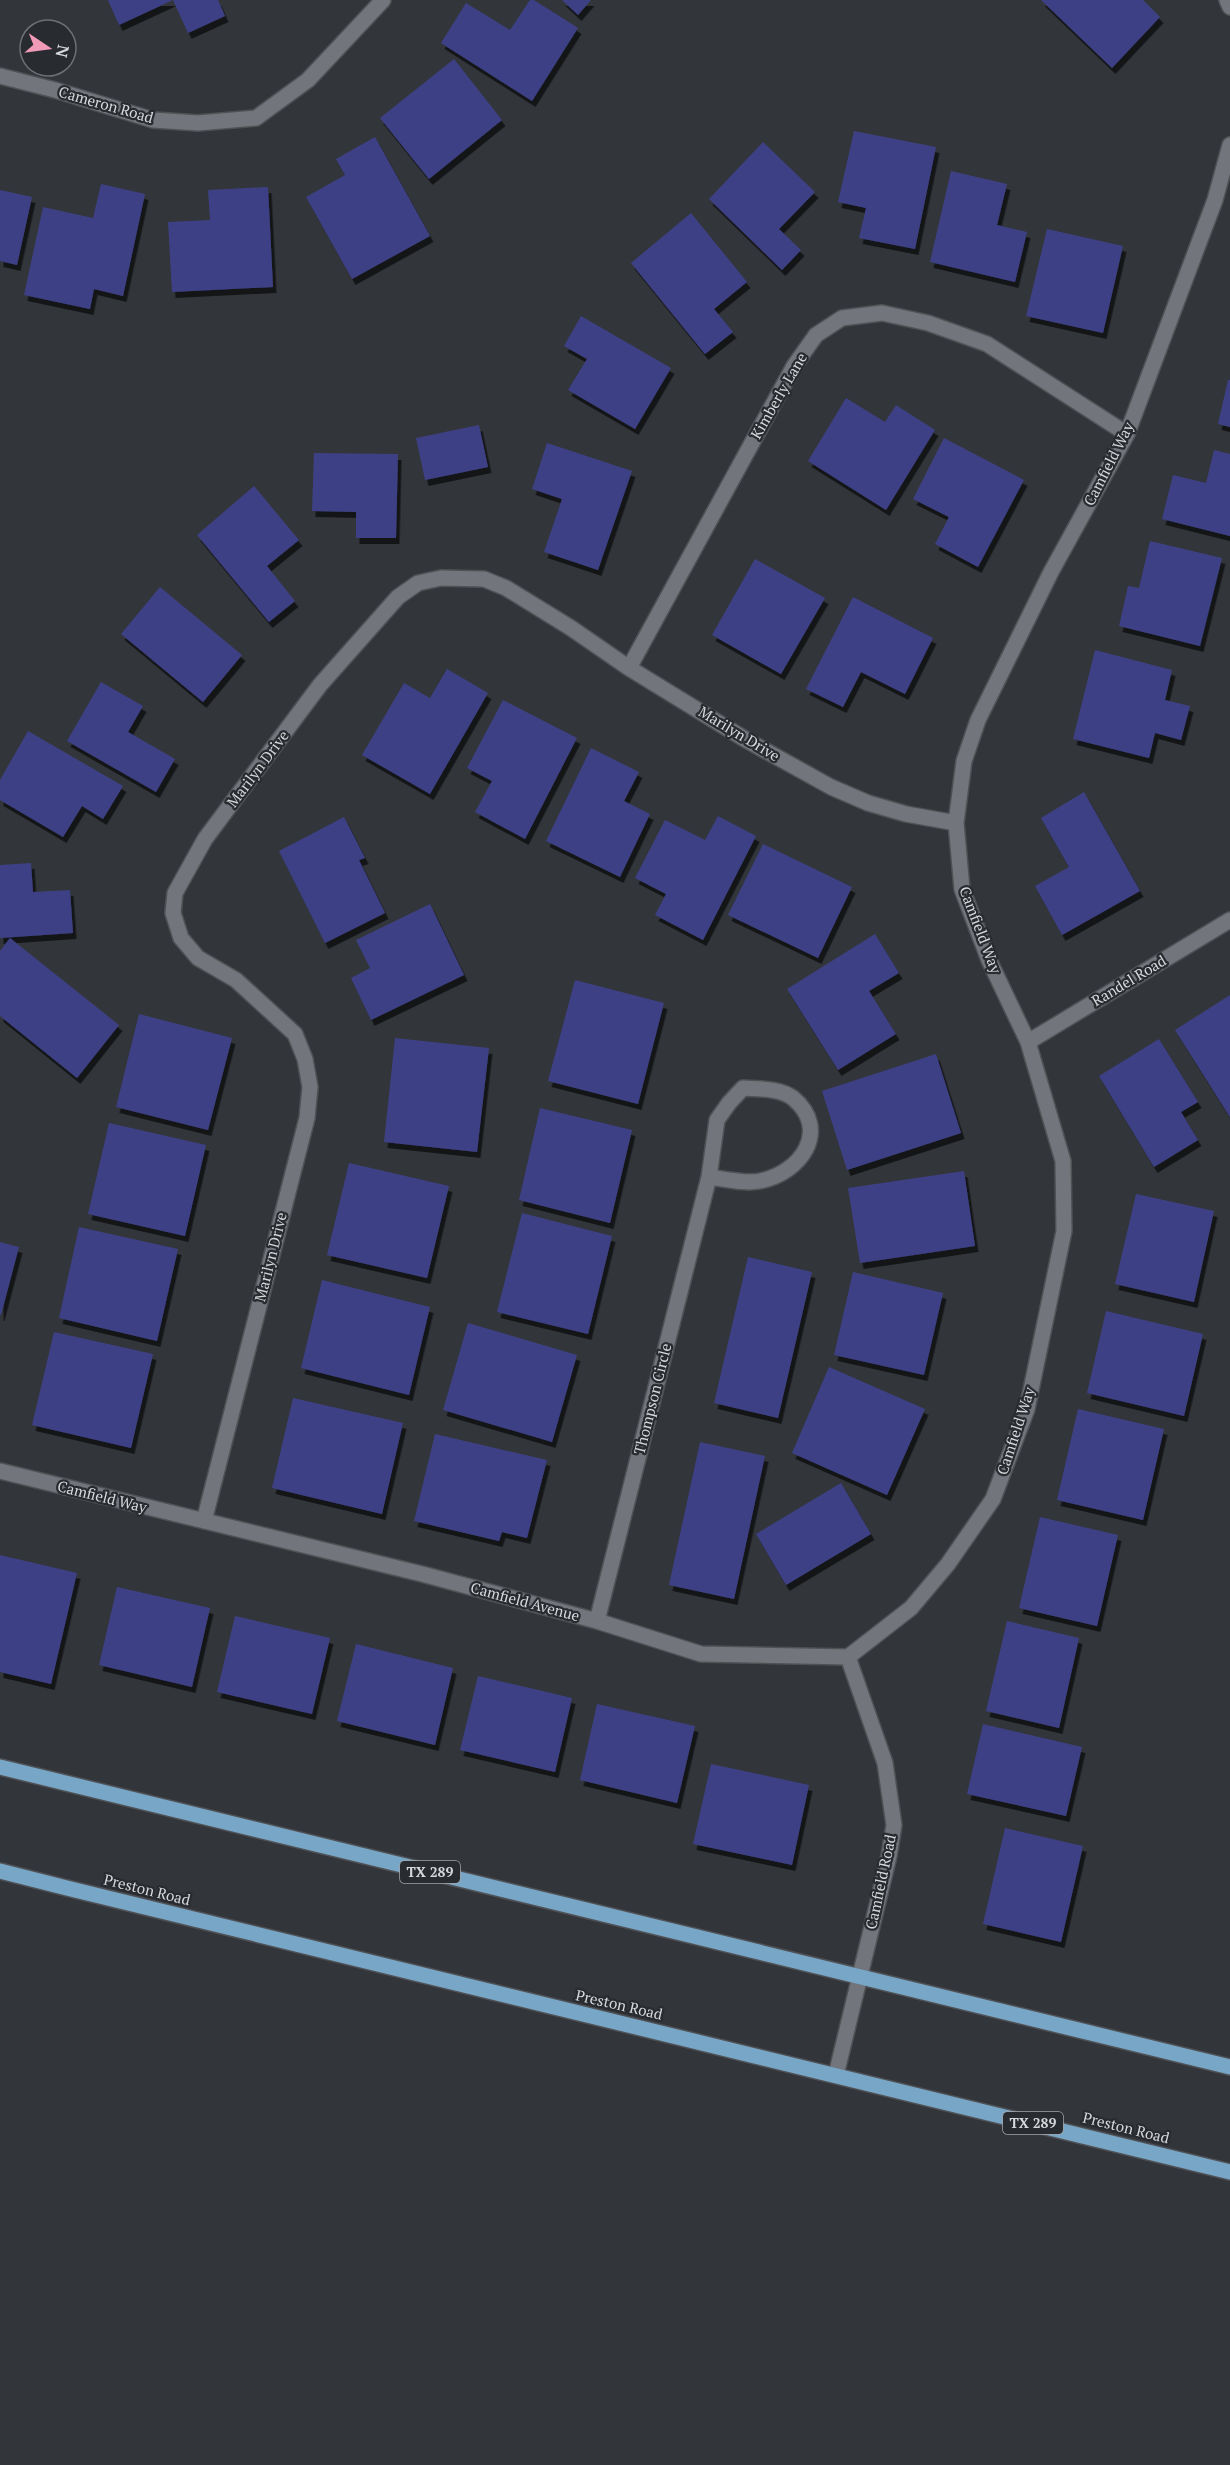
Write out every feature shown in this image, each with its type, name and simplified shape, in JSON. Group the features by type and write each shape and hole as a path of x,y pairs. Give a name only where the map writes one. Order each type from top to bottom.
{"main road":[{"name":"TX 289","path":"0,1767 1230,2067"},
{"name":"Preston Road","path":"0,1871 368,1964 836,2074 1230,2172"}],"street":[{"name":"Cameron Road","path":"0,76 153,120 198,123 256,118 308,80 383,0"},
{"path":"1227,0 1230,7"},
{"name":"Camfield Way","path":"848,1657 911,1608 948,1564 993,1499 1027,1409 1064,1231 1063,1161 1028,1042 989,960 962,889 956,823 964,761 978,720 1052,572 1127,434 1215,200 1230,145"},
{"name":"Kimberly Lane","path":"629,668 794,366 816,335 842,318 882,313 928,324 987,344 1127,434"},
{"name":"Marilyn Drive","path":"204,1521 307,1118 310,1088 305,1059 296,1034 236,980 198,958 181,938 173,913 176,893 205,839 320,685 398,597 417,583 441,578 484,579 506,588 571,628 629,668 748,741 831,788 868,803 906,814 956,823"},
{"name":"Randel Road","path":"1028,1042 1230,920"},
{"name":"Thompson Circle","path":"597,1621 710,1177 717,1120 729,1102 743,1088 766,1089 791,1097 808,1114 810,1139 801,1158 787,1172 759,1182 710,1177"},
{"name":"Camfield Way","path":"0,1471 204,1521"},
{"name":"Camfield Avenue","path":"204,1521 422,1574 597,1621 701,1654 848,1657"},
{"name":"Camfield Road","path":"836,2074 889,1856 894,1825 885,1763 848,1657"}],"building":[{"path":"108,0 173,0 119,25"},
{"path":"173,0 218,0 225,16 188,33"},
{"path":"530,0 534,0 578,28 532,101 441,43 466,3 510,30"},
{"path":"562,0 591,0 578,15"},
{"path":"1041,0 1143,0 1160,17 1112,68"},
{"path":"454,59 502,120 429,179 380,118"},
{"path":"854,131 936,147 915,249 859,238 866,208 838,202"},
{"path":"375,137 430,236 352,279 306,197 345,175 336,159"},
{"path":"763,142 815,192 779,229 801,250 782,270 709,199"},
{"path":"951,171 1007,184 997,225 1027,232 1015,282 930,262"},
{"path":"101,184 145,194 123,296 94,289 90,309 24,295 43,207 93,218"},
{"path":"268,187 273,287 172,292 168,222 210,220 208,190"},
{"path":"0,190 32,197 17,265 0,261"},
{"path":"691,213 747,282 714,309 733,332 705,354 631,263"},
{"path":"1047,229 1123,246 1103,333 1026,316"},
{"path":"581,316 671,368 635,429 568,390 587,359 564,346"},
{"path":"1228,380 1230,380 1230,427 1218,424"},
{"path":"846,398 885,422 896,405 935,430 886,510 808,461"},
{"path":"479,425 488,467 425,480 416,438"},
{"path":"944,438 1024,480 978,567 935,544 949,517 913,499"},
{"path":"547,443 632,471 598,570 544,552 562,499 532,489"},
{"path":"1214,450 1230,454 1230,536 1162,519 1173,475 1206,483"},
{"path":"314,453 398,454 396,538 356,538 356,512 312,511"},
{"path":"254,486 299,540 267,566 295,601 269,622 197,535"},
{"path":"1150,541 1222,558 1200,646 1119,626 1128,586 1139,588"},
{"path":"755,559 825,598 781,674 712,635"},
{"path":"160,587 242,655 203,702 121,634"},
{"path":"853,597 933,638 905,694 861,672 843,707 806,689"},
{"path":"1095,650 1172,670 1165,700 1190,706 1181,740 1155,733 1149,758 1073,739"},
{"path":"447,669 488,693 430,794 362,755 404,683 430,698"},
{"path":"101,682 143,706 128,732 175,759 156,792 67,741"},
{"path":"503,700 577,738 525,839 475,812 492,781 467,768"},
{"path":"28,731 123,786 103,819 82,806 63,837 0,800 0,780"},
{"path":"591,748 639,772 624,801 650,814 620,877 546,841"},
{"path":"1084,792 1140,891 1062,935 1035,886 1069,867 1041,818"},
{"path":"718,816 756,836 703,940 655,915 666,894 635,878 665,820 705,840"},
{"path":"344,817 365,858 359,860 385,913 325,943 279,851"},
{"path":"763,844 852,887 818,958 728,915"},
{"path":"31,863 33,892 70,890 73,933 0,938 0,865"},
{"path":"430,904 464,975 371,1020 351,978 370,968 356,940"},
{"path":"875,934 899,973 869,991 896,1034 838,1070 787,989"},
{"path":"10,938 119,1025 77,1078 0,1016 0,951"},
{"path":"575,980 664,1003 638,1104 548,1081"},
{"path":"1230,995 1230,1117 1175,1030"},
{"path":"139,1014 232,1038 208,1130 116,1107"},
{"path":"395,1038 489,1048 477,1152 384,1142"},
{"path":"1159,1039 1198,1102 1181,1112 1198,1140 1154,1167 1099,1076"},
{"path":"936,1054 961,1133 847,1170 822,1091"},
{"path":"540,1108 632,1130 610,1223 519,1200"},
{"path":"109,1123 206,1145 185,1236 88,1214"},
{"path":"349,1163 449,1186 427,1278 327,1255"},
{"path":"964,1171 975,1246 860,1263 848,1188"},
{"path":"1136,1194 1214,1211 1194,1302 1115,1284"},
{"path":"522,1213 612,1236 588,1334 497,1312"},
{"path":"79,1227 178,1249 157,1341 59,1318"},
{"path":"0,1242 19,1247 1,1315 0,1315"},
{"path":"748,1257 812,1272 778,1418 714,1403"},
{"path":"853,1272 943,1293 924,1375 834,1355"},
{"path":"322,1280 430,1307 409,1395 301,1368"},
{"path":"1106,1311 1203,1334 1184,1416 1087,1393"},
{"path":"468,1323 577,1355 552,1442 443,1410"},
{"path":"54,1332 153,1354 131,1448 32,1425"},
{"path":"829,1367 925,1409 887,1495 792,1453"},
{"path":"293,1398 403,1423 382,1514 272,1488"},
{"path":"1078,1409 1164,1429 1143,1520 1057,1500"},
{"path":"435,1434 547,1460 527,1538 502,1532 499,1541 414,1521"},
{"path":"700,1442 765,1456 734,1599 669,1585"},
{"path":"841,1483 871,1534 786,1585 756,1534"},
{"path":"1040,1517 1118,1535 1097,1626 1019,1608"},
{"path":"0,1555 77,1573 51,1684 0,1672"},
{"path":"117,1587 210,1608 192,1687 99,1665"},
{"path":"235,1616 330,1638 312,1714 217,1692"},
{"path":"1007,1621 1079,1638 1059,1728 986,1711"},
{"path":"356,1644 453,1668 435,1745 337,1721"},
{"path":"478,1676 572,1698 555,1772 460,1750"},
{"path":"597,1704 695,1726 677,1803 580,1780"},
{"path":"983,1724 1082,1747 1066,1816 967,1794"},
{"path":"711,1764 809,1785 792,1865 693,1844"},
{"path":"1005,1828 1083,1846 1061,1942 983,1924"}]}
